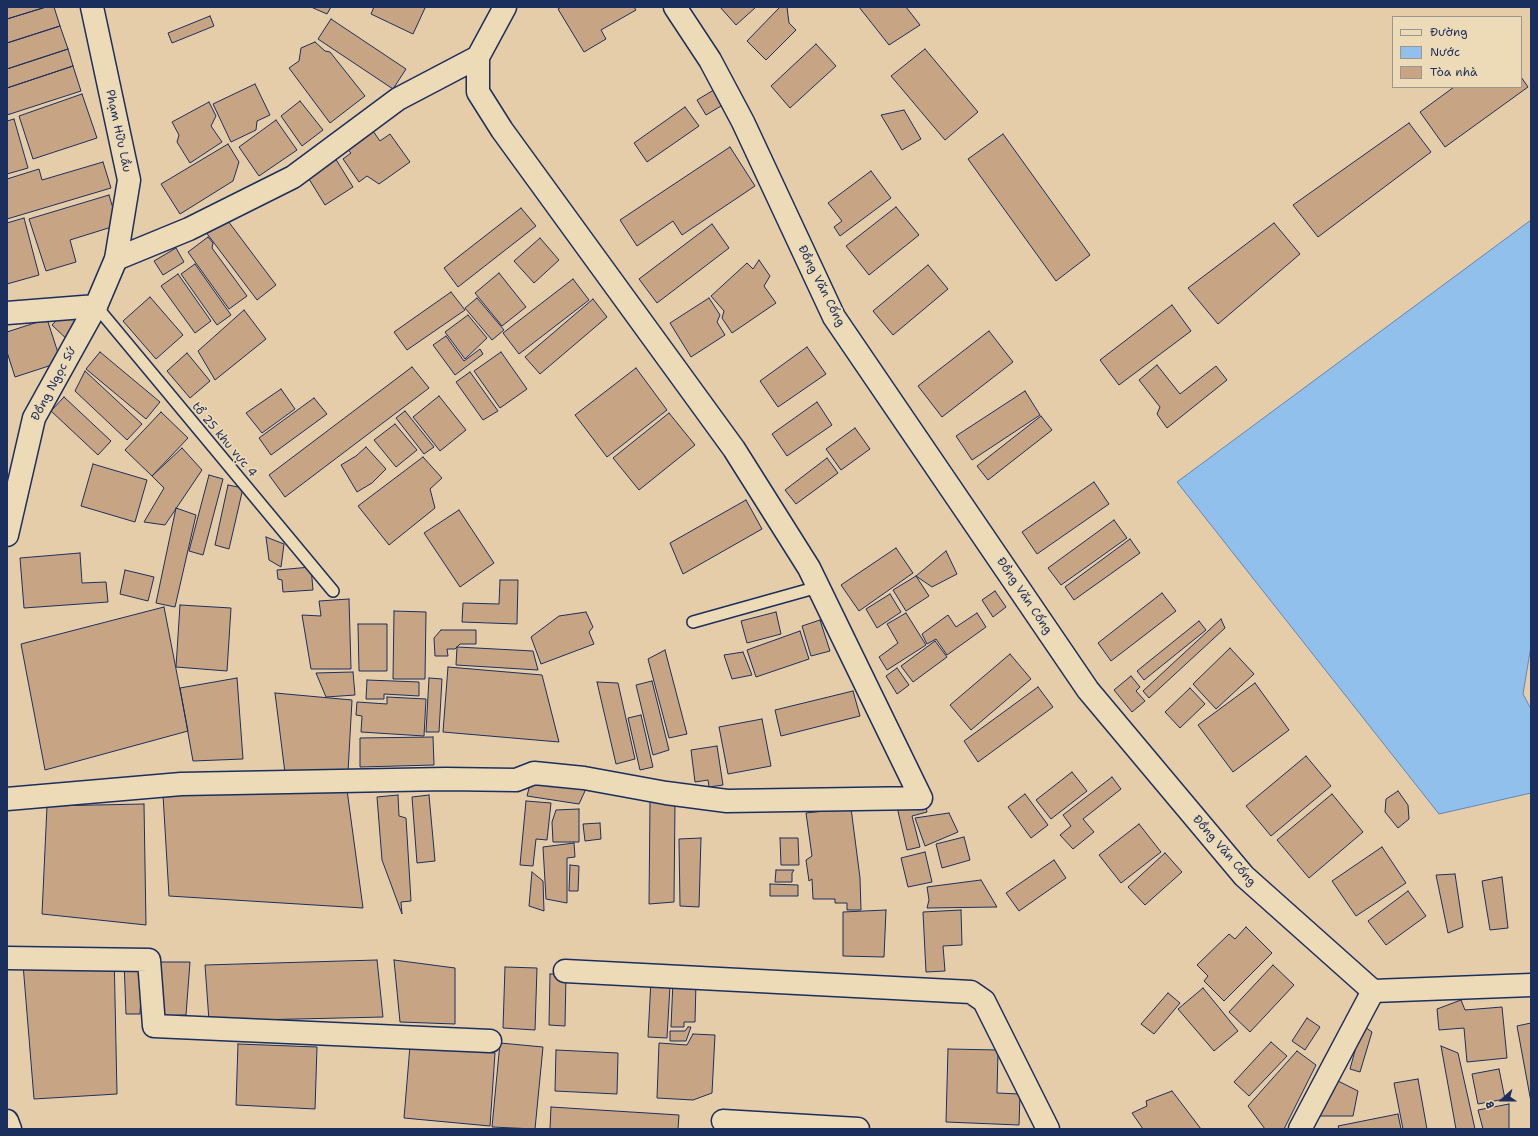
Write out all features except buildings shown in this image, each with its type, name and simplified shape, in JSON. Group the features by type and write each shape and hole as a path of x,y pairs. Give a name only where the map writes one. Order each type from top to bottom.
{"street":[{"name":"Phạm Hữu Lầu","path":"92,7 129,180 116,259 96,306"},
{"path":"7,799 181,784 446,779 516,780 534,773 584,778 666,793 727,801 921,798 809,568 734,448 502,130 478,92 478,57 505,7"},
{"name":"Đồng Văn Cống","path":"675,7 710,60 743,122 834,317 1088,690 1244,876 1373,991"},
{"path":"116,259 189,229 293,178 398,100 478,57"},
{"path":"7,313 96,306"},
{"name":"Đồng Ngọc Sứ","path":"7,535 34,418 96,306"},
{"path":"7,958 149,960 154,1026 490,1041"},
{"path":"565,971 971,992 984,1002 1048,1129"},
{"path":"1300,1129 1373,991 1531,985"},
{"path":"7,1121 10,1129"},
{"path":"723,1121 858,1129"}],"lane":[{"name":"tổ 25 khu vực 4","path":"96,306 333,591"},
{"path":"693,622 818,587"}],"water":[{"path":"1531,220 1531,646 1523,694 1531,709 1531,793 1439,814 1177,482"}]}
